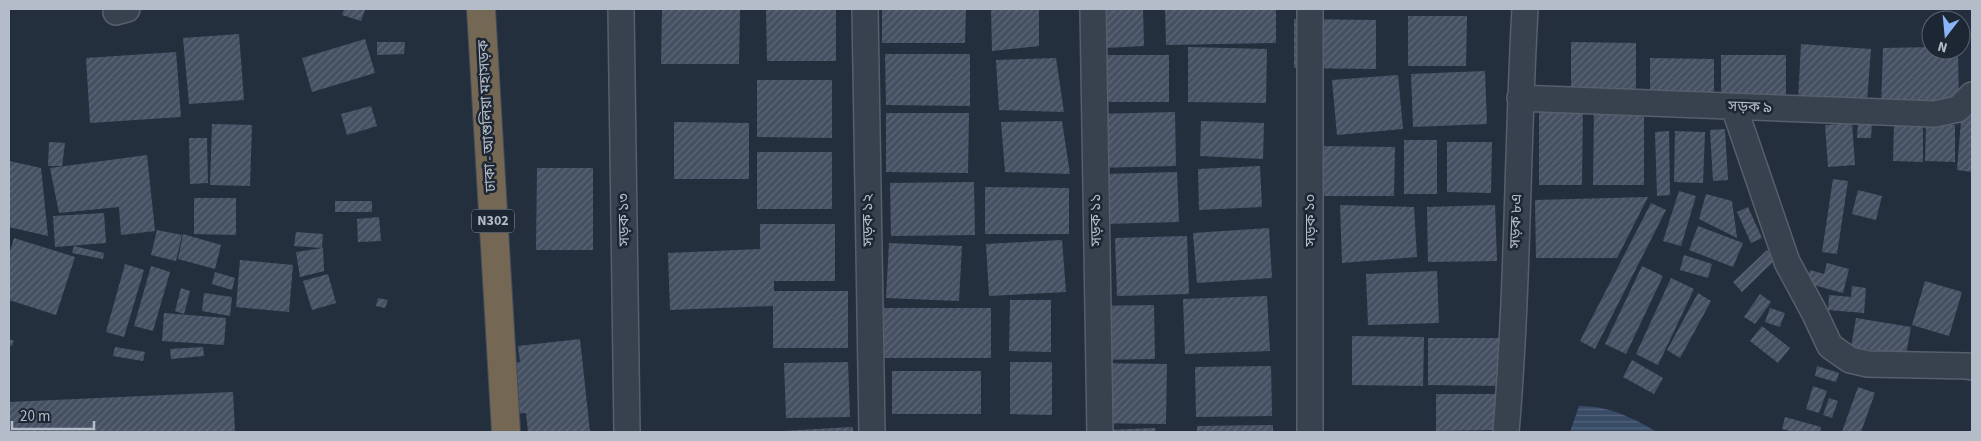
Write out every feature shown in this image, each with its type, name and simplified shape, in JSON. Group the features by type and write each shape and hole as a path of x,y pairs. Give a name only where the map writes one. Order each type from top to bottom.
{"highway":[{"name":"ঢাকা - আশুলিয়া মহাসড়ক","path":"481,9 506,432"}],"street":[{"name":"সড়ক ১৩","path":"621,9 627,432"},
{"name":"সড়ক ১২","path":"865,9 872,432"},
{"name":"সড়ক ১১","path":"1093,9 1100,432"},
{"name":"সড়ক ১০","path":"1310,9 1310,432"},
{"name":"সড়ক ৮এ","path":"1506,432 1512,368 1520,98 1525,9"},
{"name":"সড়ক ৯","path":"1520,98 1935,114 1958,109 1972,95"},
{"path":"1734,107 1786,262 1830,346 1850,360 1868,364 1972,367"}],"water":[{"path":"1579,406 1600,408 1620,413 1657,432 1570,432"}],"building":[{"path":"344,9 365,10 361,21 342,15"},
{"path":"882,9 966,9 965,43 882,43"},
{"path":"991,9 1039,9 1039,46 992,51"},
{"path":"1103,9 1143,9 1144,46 1104,48"},
{"path":"1165,9 1276,9 1276,43 1166,45"},
{"path":"662,10 740,10 739,64 661,64"},
{"path":"766,10 836,10 836,61 767,61"},
{"path":"1408,16 1467,16 1466,66 1408,66"},
{"path":"1294,19 1376,20 1376,69 1294,68"},
{"path":"239,34 244,100 189,104 183,38"},
{"path":"365,39 375,73 312,92 302,58"},
{"path":"377,42 405,42 404,54 377,55"},
{"path":"1571,42 1636,43 1636,98 1571,98"},
{"path":"1801,44 1871,49 1867,101 1798,101"},
{"path":"1188,47 1267,49 1266,103 1188,102"},
{"path":"1921,47 1921,60 1958,60 1959,105 1881,105 1883,48"},
{"path":"176,52 181,117 90,123 86,58"},
{"path":"885,54 970,54 970,106 886,105"},
{"path":"1087,55 1169,55 1169,102 1087,102"},
{"path":"1721,55 1786,55 1786,100 1721,100"},
{"path":"1056,58 1064,112 999,110 996,60"},
{"path":"1650,58 1714,59 1714,102 1650,102"},
{"path":"1485,71 1487,124 1413,127 1411,74"},
{"path":"1398,75 1403,129 1337,135 1332,80"},
{"path":"757,80 832,80 832,138 757,137"},
{"path":"1539,101 1583,102 1582,185 1539,185"},
{"path":"1594,105 1644,106 1644,185 1593,185"},
{"path":"371,106 377,126 347,135 341,114"},
{"path":"1962,109 1972,109 1972,172 1957,170"},
{"path":"1175,112 1176,166 1095,168 1093,114"},
{"path":"886,113 969,113 968,173 886,172"},
{"path":"1062,121 1070,174 1005,172 1001,122"},
{"path":"1201,121 1264,123 1263,159 1200,156"},
{"path":"674,122 749,123 749,179 674,179"},
{"path":"1858,122 1872,123 1871,138 1857,138"},
{"path":"1852,123 1855,165 1828,167 1825,125"},
{"path":"212,124 252,125 250,186 210,185"},
{"path":"1894,124 1923,125 1923,162 1893,161"},
{"path":"1926,124 1955,125 1955,162 1925,161"},
{"path":"1725,129 1728,180 1713,181 1710,130"},
{"path":"1669,131 1670,195 1657,196 1655,132"},
{"path":"1675,131 1705,132 1703,183 1674,182"},
{"path":"189,138 207,138 208,183 190,184"},
{"path":"1404,140 1437,140 1437,194 1404,194"},
{"path":"49,142 65,143 62,166 48,166"},
{"path":"1447,142 1492,142 1491,193 1447,192"},
{"path":"1319,146 1395,147 1394,196 1319,196"},
{"path":"757,152 832,152 832,209 757,209"},
{"path":"147,155 155,231 121,235 119,207 59,213 50,168"},
{"path":"9,161 41,168 48,236 9,227"},
{"path":"1260,166 1262,207 1199,210 1198,169"},
{"path":"537,168 593,168 593,250 536,250"},
{"path":"1177,172 1179,222 1105,224 1104,174"},
{"path":"1833,179 1848,181 1837,254 1822,252"},
{"path":"974,182 975,235 891,236 890,183"},
{"path":"985,187 1069,188 1069,234 985,234"},
{"path":"1858,190 1882,196 1876,220 1852,214"},
{"path":"1679,191 1696,196 1681,246 1663,241"},
{"path":"1706,194 1732,201 1737,238 1699,219"},
{"path":"1648,197 1617,258 1536,258 1535,200"},
{"path":"194,198 236,198 236,235 194,234"},
{"path":"335,201 372,201 372,212 335,212"},
{"path":"1651,203 1666,210 1595,349 1580,341"},
{"path":"1340,205 1414,207 1417,257 1342,263"},
{"path":"1495,205 1497,261 1428,262 1427,207"},
{"path":"1748,207 1762,238 1751,243 1737,212"},
{"path":"104,213 106,243 55,247 53,216"},
{"path":"379,217 381,241 358,242 357,219"},
{"path":"760,224 835,224 835,281 774,281 774,291 848,291 848,348 773,348 773,306 670,310 668,253 760,249"},
{"path":"1698,226 1743,243 1733,267 1689,250"},
{"path":"1269,228 1272,278 1197,283 1193,233"},
{"path":"157,230 182,235 176,261 151,255"},
{"path":"296,232 323,234 322,248 294,246"},
{"path":"183,234 221,245 215,269 178,259"},
{"path":"1187,236 1189,294 1117,296 1115,238"},
{"path":"14,238 75,257 56,315 9,300 9,255"},
{"path":"1062,240 1066,292 989,296 986,244"},
{"path":"889,243 962,246 959,301 886,298"},
{"path":"74,246 104,253 103,259 72,253"},
{"path":"323,248 324,271 300,277 296,252"},
{"path":"1767,250 1776,259 1742,292 1733,282"},
{"path":"1684,255 1712,264 1708,278 1680,270"},
{"path":"240,260 293,265 289,312 236,307"},
{"path":"1827,263 1849,269 1843,293 1806,283 1810,270 1824,274"},
{"path":"125,264 144,270 124,337 106,332"},
{"path":"151,266 170,272 153,331 134,326"},
{"path":"1642,266 1663,276 1626,354 1605,344"},
{"path":"1437,271 1439,323 1368,325 1366,274"},
{"path":"215,272 235,278 232,290 212,284"},
{"path":"328,274 336,303 312,310 303,281"},
{"path":"1671,278 1694,289 1658,365 1636,354"},
{"path":"1925,281 1962,292 1949,336 1912,325"},
{"path":"1852,286 1866,288 1864,313 1828,310 1829,295 1851,297"},
{"path":"181,288 190,291 184,314 175,311"},
{"path":"204,293 232,297 230,316 202,311"},
{"path":"1698,293 1711,301 1680,358 1667,350"},
{"path":"1760,294 1771,302 1755,324 1744,317"},
{"path":"1267,296 1270,351 1185,354 1183,299"},
{"path":"378,298 388,300 385,308 376,306"},
{"path":"1010,300 1051,300 1051,352 1009,351"},
{"path":"1154,305 1155,359 1088,360 1086,306"},
{"path":"883,308 991,308 991,358 883,358"},
{"path":"1770,308 1785,313 1780,327 1765,322"},
{"path":"164,313 226,318 224,345 162,341"},
{"path":"1856,318 1911,327 1906,355 1851,347"},
{"path":"1762,326 1790,348 1778,363 1750,341"},
{"path":"1352,336 1424,337 1423,386 1352,385"},
{"path":"1428,338 1504,338 1504,386 1428,385"},
{"path":"9,339 14,341 12,346 9,345"},
{"path":"580,339 590,432 528,432 526,413 514,414 508,363 520,362 518,346"},
{"path":"115,347 145,352 143,361 113,356"},
{"path":"203,347 204,356 171,359 170,349"},
{"path":"1632,360 1663,378 1654,394 1623,377"},
{"path":"848,362 850,417 786,418 784,363"},
{"path":"1010,362 1052,362 1052,415 1010,414"},
{"path":"1087,363 1167,364 1166,424 1086,423"},
{"path":"1271,366 1272,416 1196,417 1195,367"},
{"path":"1817,366 1839,373 1836,382 1815,376"},
{"path":"892,371 981,371 981,414 892,414"},
{"path":"1813,386 1827,391 1819,413 1806,409"},
{"path":"1858,387 1875,393 1861,432 1842,432"},
{"path":"233,392 235,432 9,432 9,402"},
{"path":"1436,394 1496,394 1496,430 1436,431"},
{"path":"1829,398 1838,401 1832,418 1823,415"},
{"path":"1785,417 1821,427 1820,432 1794,432 1782,429"},
{"path":"1273,425 1273,432 1197,432 1197,426"},
{"path":"853,427 853,432 782,432 782,431"},
{"path":"1155,428 1156,432 1087,432 1087,431"}]}
